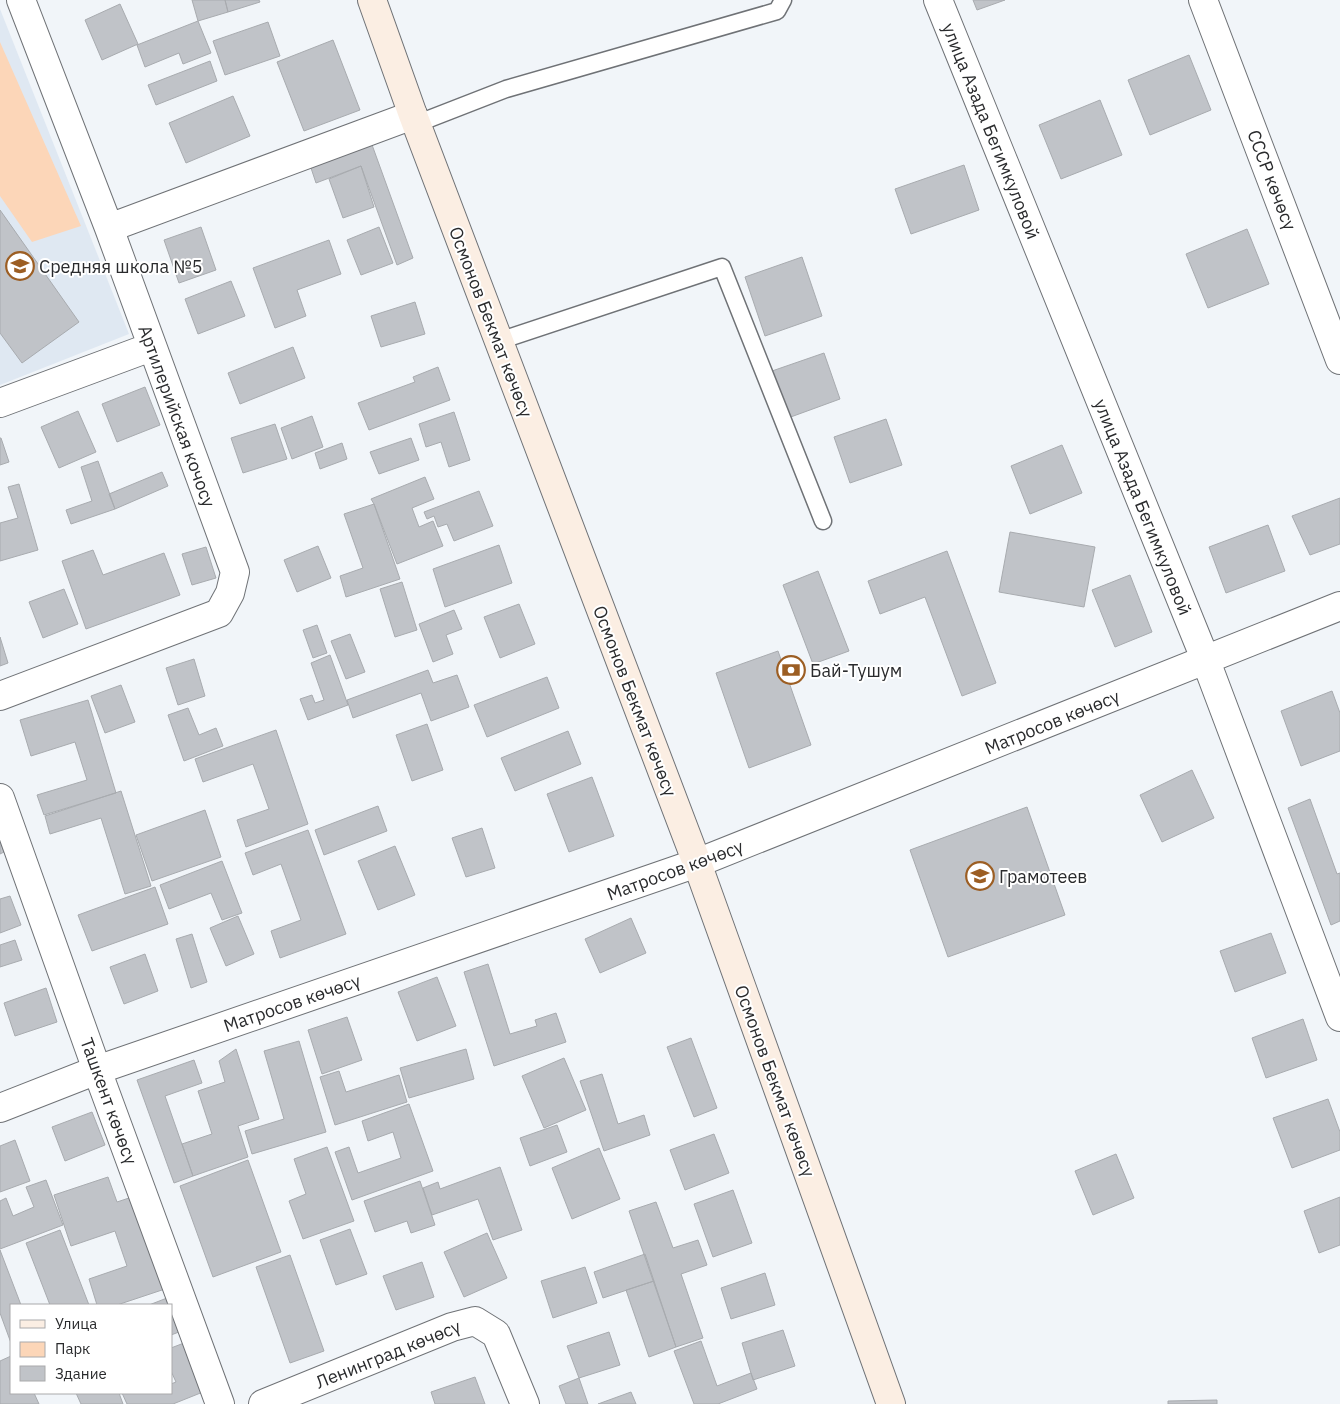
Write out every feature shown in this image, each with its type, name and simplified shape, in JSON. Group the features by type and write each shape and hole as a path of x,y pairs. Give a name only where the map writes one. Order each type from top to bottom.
{"main road":[{"name":"Осмонов Бекмат көчөсү","path":"372,0 415,119 697,863 891,1404"}],"street":[{"name":"Артилерийская кочосу","path":"0,696 218,613 230,593 235,572 109,228 21,0"},
{"name":"улица Азада Бегимкуловой","path":"938,0 1206,661 1340,1017"},
{"name":"СССР көчөсү","path":"1203,0 1340,360"},
{"path":"109,228 415,119"},
{"path":"0,403 151,346"},
{"name":"Матросов көчөсү","path":"0,1108 97,1070 697,863 1340,606"},
{"name":"Ташкент көчөсү","path":"0,798 97,1070 220,1404"},
{"name":"Ленинград көчөсү","path":"263,1404 452,1327 475,1321 496,1334 525,1404"}],"lane":[{"path":"415,119 506,89 777,11 783,0"},
{"path":"499,341 722,267 822,521"}],"shaded area":[{"path":"0,9 129,334 0,385"}],"green space":[{"path":"0,42 81,226 32,242 0,196"}],"building":[{"path":"192,0 225,0 228,12 198,21"},
{"path":"225,0 259,0 260,2 228,12"},
{"path":"973,0 1005,0 977,10"},
{"path":"120,4 138,44 102,60 85,20"},
{"path":"198,21 211,53 183,64 179,53 145,67 137,45"},
{"path":"268,22 280,56 225,75 213,41"},
{"path":"333,40 360,110 304,131 277,62"},
{"path":"1189,55 1211,110 1150,135 1128,80"},
{"path":"210,61 217,81 156,105 148,85"},
{"path":"233,96 250,136 186,163 169,123"},
{"path":"1100,100 1122,155 1061,179 1039,125"},
{"path":"371,142 413,258 397,265 361,166 316,183 310,165"},
{"path":"964,165 979,210 911,234 895,189"},
{"path":"361,166 374,207 343,218 329,179"},
{"name":"Средняя школа №5","path":"0,210 79,322 22,363 0,333"},
{"path":"201,227 216,270 179,283 164,240"},
{"path":"379,227 393,263 361,275 347,240"},
{"path":"1247,229 1269,284 1208,308 1186,254"},
{"path":"329,240 341,274 297,290 306,316 275,328 253,268"},
{"path":"802,257 822,316 765,336 745,277"},
{"path":"231,281 245,316 198,334 185,299"},
{"path":"415,302 425,334 381,347 371,316"},
{"path":"293,347 305,378 240,404 228,373"},
{"path":"824,353 840,399 788,418 772,371"},
{"path":"438,367 450,400 369,430 358,403 415,382 413,377"},
{"path":"145,387 160,425 117,442 102,404"},
{"path":"78,411 96,452 59,468 41,427"},
{"path":"454,412 470,460 449,467 441,442 426,447 419,424"},
{"path":"312,416 323,447 292,459 281,428"},
{"path":"886,419 902,465 850,483 834,437"},
{"path":"275,424 287,459 243,473 231,438"},
{"path":"0,438 9,462 0,465"},
{"path":"411,438 419,460 379,474 370,452"},
{"path":"342,443 347,459 320,469 315,453"},
{"path":"1062,445 1082,493 1030,514 1011,466"},
{"path":"98,461 115,509 71,524 66,510 92,501 81,467"},
{"path":"162,472 168,486 115,509 109,494"},
{"path":"425,477 434,499 412,508 419,527 433,521 443,546 397,564 371,499"},
{"path":"19,484 38,550 0,561 0,523 18,518 8,487"},
{"path":"479,491 493,526 454,541 447,524 438,527 434,516 427,519 424,512"},
{"path":"1340,498 1340,544 1310,555 1292,516"},
{"path":"374,504 400,579 346,597 340,576 363,568 344,514"},
{"path":"1268,525 1285,571 1226,593 1209,547"},
{"path":"1010,532 1095,547 1084,607 999,592"},
{"path":"499,545 512,583 445,607 433,569"},
{"path":"318,546 331,578 297,592 284,560"},
{"path":"206,547 216,578 192,585 182,554"},
{"path":"93,550 103,575 164,553 180,595 86,629 62,561"},
{"path":"947,551 996,683 962,696 925,597 880,614 868,581"},
{"path":"818,571 849,651 813,664 783,585"},
{"path":"1130,575 1152,632 1115,647 1092,590"},
{"path":"402,582 417,630 395,637 380,589"},
{"path":"64,589 78,624 43,638 29,602"},
{"path":"519,604 535,644 500,658 484,617"},
{"path":"454,610 462,629 446,635 453,654 433,662 419,624"},
{"path":"317,625 327,653 313,658 303,630"},
{"path":"350,634 365,672 346,679 331,641"},
{"path":"0,637 8,663 0,666"},
{"path":"778,651 811,745 749,768 716,673"},
{"path":"330,655 348,705 308,720 300,699 312,695 315,703 324,700 311,663"},
{"path":"194,659 205,696 178,705 166,668"},
{"path":"428,670 433,683 457,675 469,707 431,721 421,693 353,718 347,700"},
{"path":"547,677 559,708 487,737 474,705"},
{"path":"121,685 135,722 105,733 91,696"},
{"path":"1332,691 1340,713 1340,751 1301,766 1281,711"},
{"path":"88,700 116,793 44,815 37,795 87,780 75,742 31,756 20,720"},
{"path":"188,708 199,735 216,728 223,746 184,761 168,715"},
{"path":"427,724 443,770 412,781 396,735"},
{"path":"276,730 308,824 246,847 237,820 269,809 253,764 203,782 195,759"},
{"path":"568,731 581,764 515,791 501,758"},
{"path":"1192,770 1214,818 1162,842 1140,795"},
{"path":"592,777 614,836 569,852 547,794"},
{"path":"121,791 151,886 125,894 101,818 50,834 45,816"},
{"path":"1310,799 1337,874 1340,873 1340,921 1331,925 1288,808"},
{"path":"378,806 387,831 324,855 315,830"},
{"path":"1027,807 1065,915 948,957 910,850"},
{"path":"205,810 221,857 152,881 136,835"},
{"path":"482,828 495,868 466,877 452,838"},
{"path":"308,830 346,934 280,958 271,931 301,920 281,864 253,875 245,853"},
{"path":"0,840 4,852 0,854"},
{"path":"395,846 415,895 378,910 358,861"},
{"path":"222,861 242,913 222,920 211,893 169,909 160,885"},
{"path":"155,887 168,924 92,951 78,915"},
{"path":"10,896 21,925 0,933 0,899"},
{"path":"238,916 254,954 226,966 210,928"},
{"path":"631,918 646,953 600,973 585,939"},
{"path":"1271,933 1286,973 1235,992 1220,951"},
{"path":"192,934 207,982 191,988 176,939"},
{"path":"15,940 22,960 0,967 0,945"},
{"path":"145,954 158,991 124,1004 110,967"},
{"path":"488,964 510,1034 537,1026 535,1020 556,1013 566,1042 494,1066 464,972"},
{"path":"437,977 456,1026 417,1041 398,992"},
{"path":"46,988 57,1022 15,1036 4,1003"},
{"path":"347,1017 362,1060 322,1074 308,1030"},
{"path":"1303,1019 1317,1060 1266,1078 1252,1038"},
{"path":"691,1038 717,1108 694,1117 667,1047"},
{"path":"299,1041 326,1132 252,1154 245,1131 284,1119 264,1051"},
{"path":"236,1049 259,1119 238,1126 248,1157 193,1176 182,1144 212,1134 198,1091 225,1082 219,1061"},
{"path":"466,1049 474,1079 409,1098 400,1068"},
{"path":"564,1058 586,1110 544,1128 522,1076"},
{"path":"194,1060 202,1083 165,1096 193,1176 174,1183 137,1080"},
{"path":"339,1071 346,1092 399,1075 407,1102 335,1125 320,1077"},
{"path":"602,1074 618,1124 644,1115 650,1135 604,1151 580,1081"},
{"path":"1328,1099 1340,1132 1340,1150 1292,1168 1273,1118"},
{"path":"409,1104 433,1171 352,1200 335,1152 349,1147 358,1173 401,1158 393,1132 368,1141 362,1121"},
{"path":"92,1112 105,1145 65,1161 52,1127"},
{"path":"557,1125 567,1152 530,1166 520,1138"},
{"path":"714,1134 729,1173 685,1190 670,1150"},
{"path":"15,1140 30,1181 0,1192 0,1146"},
{"path":"327,1147 354,1221 303,1239 289,1201 306,1194 294,1159"},
{"path":"599,1148 620,1199 572,1219 552,1168"},
{"path":"1116,1154 1134,1198 1093,1215 1075,1171"},
{"path":"248,1160 281,1252 213,1277 180,1186"},
{"path":"500,1167 522,1230 493,1240 478,1199 432,1215 423,1188 438,1182 440,1189"},
{"path":"108,1177 117,1202 135,1196 165,1289 120,1304 97,1304 89,1279 127,1266 115,1231 71,1246 54,1195"},
{"path":"46,1180 63,1225 0,1249 0,1201 6,1198 13,1216 34,1207 26,1187"},
{"path":"420,1181 435,1225 411,1233 407,1221 375,1232 364,1201"},
{"path":"733,1190 752,1243 713,1257 694,1204"},
{"path":"1340,1197 1340,1245 1319,1253 1304,1211"},
{"path":"656,1202 673,1248 698,1240 707,1265 681,1274 703,1338 676,1347 629,1211"},
{"path":"350,1229 367,1274 336,1285 320,1240"},
{"path":"60,1230 89,1304 50,1304 26,1243"},
{"path":"487,1233 507,1278 464,1297 444,1252"},
{"path":"0,1250 21,1304 10,1304 10,1340 0,1313"},
{"path":"645,1254 654,1281 603,1298 594,1272"},
{"path":"290,1255 324,1351 290,1363 256,1267"},
{"path":"422,1262 434,1297 396,1310 383,1276"},
{"path":"585,1267 597,1303 553,1318 541,1281"},
{"path":"765,1273 775,1305 731,1319 721,1288"},
{"path":"654,1281 676,1347 649,1357 626,1290"},
{"path":"167,1298 169,1304 152,1304"},
{"path":"172,1314 179,1332 172,1335"},
{"path":"783,1330 795,1366 753,1380 742,1343"},
{"path":"609,1332 620,1365 579,1378 567,1346"},
{"path":"701,1341 717,1386 751,1373 757,1389 718,1404 694,1404 674,1351"},
{"path":"184,1343 203,1392 173,1404 127,1404 122,1394 172,1394 172,1384 176,1382 172,1373 172,1348"},
{"path":"10,1356 10,1394 34,1394 39,1404 0,1404 0,1361"},
{"path":"475,1377 485,1404 435,1404 431,1392"},
{"path":"579,1378 588,1404 566,1404 559,1386"},
{"path":"631,1392 636,1404 598,1404"},
{"path":"76,1394 119,1394 123,1404 81,1404"},
{"path":"1217,1400 1217,1404 1168,1404 1168,1401"}],"place":[{"name":"Средняя школа №5","path":"20,266"},
{"name":"Бай-Тушум","path":"791,670"},
{"name":"Грамотеев","path":"980,876"}]}
